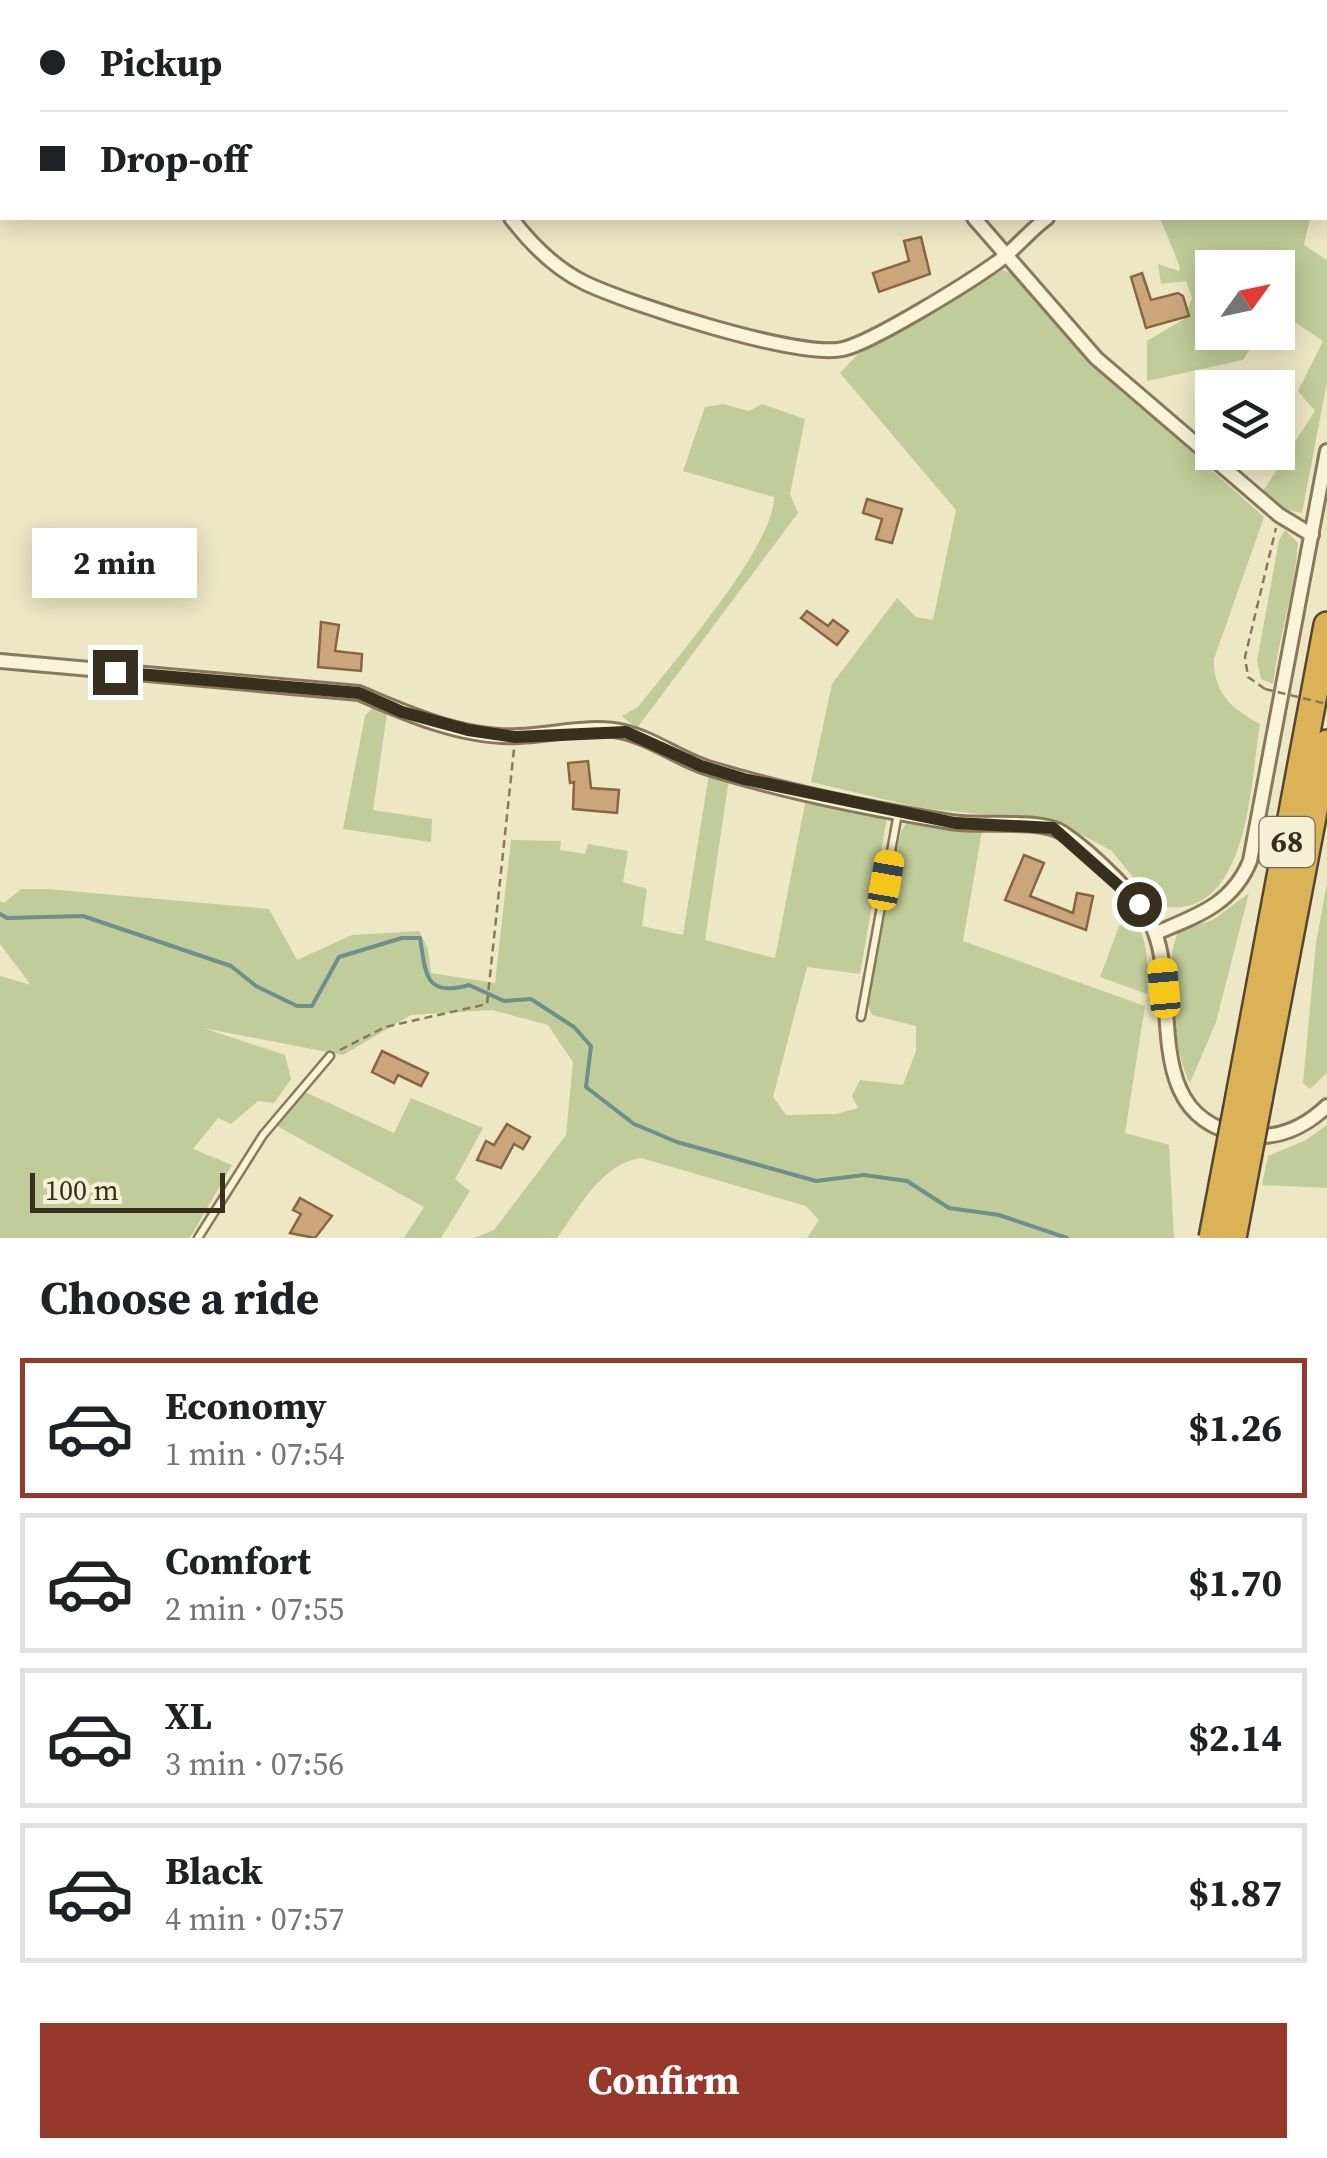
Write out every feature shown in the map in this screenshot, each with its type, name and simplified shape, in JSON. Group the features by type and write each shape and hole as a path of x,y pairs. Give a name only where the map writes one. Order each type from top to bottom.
{"highway":[{"name":"68","path":"1233,1238 1249,1098 1327,624"},
{"name":"68","path":"1212,1238 1249,1098 1327,743"}],"street":[{"path":"513,220 552,262 584,282 699,321 809,349 843,348 857,342 999,262 1045,220"},
{"path":"976,220 1096,358 1279,515 1312,535"},
{"path":"1156,933 1222,903 1242,880 1250,862 1327,452"},
{"path":"0,662 359,693 402,712 468,730 515,737 626,732 701,766 744,779 955,823 1053,828 1139,904 1156,933 1172,1070 1199,1114 1231,1132 1268,1136 1305,1124 1327,1106"}],"lane":[{"path":"861,1017 898,811"},
{"path":"198,1238 264,1134 330,1056"}],"path":[{"path":"1279,515 1245,657 1248,677 1265,689 1327,704"},
{"path":"330,1056 386,1027 487,1004 515,737"}],"green space":[{"path":"1161,220 1310,220 1304,245 1327,260 1327,382 1302,513 1284,509 1263,491 1277,470 1295,470 1295,442 1315,411 1298,391 1323,341 1295,322 1295,250 1195,250 1195,350 1249,350 1243,360 1147,381 1147,341 1184,319 1192,298 1186,281 1161,284 1158,264 1179,271"},
{"path":"1003,270 1013,274 1093,364 1195,455 1195,470 1211,470 1264,517 1214,659 1217,681 1226,699 1260,724 1239,844 1227,873 1210,894 1186,906 1155,905 1112,851 1071,829 1046,821 921,808 811,782 832,684 897,598 916,617 933,620 956,510 840,373 858,354"},
{"path":"723,404 749,411 762,404 805,419 790,494 798,513 637,728 622,716 638,707 696,635 740,573 770,518 774,497 683,471 705,407"},
{"path":"1285,530 1298,543 1273,684 1261,679 1257,661 1279,540"},
{"path":"373,707 387,713 373,810 432,819 431,842 343,829 365,716"},
{"path":"709,774 729,779 705,940 775,958 806,798 887,817 860,974 807,967 773,1097 786,1115 836,1114 858,1108 852,1096 860,1080 903,1085 916,1051 916,1026 872,1015 868,1005 901,831 908,821 982,831 963,941 1145,1006 1125,1133 1169,1145 1174,1238 807,1238 819,1220 806,1206 641,1158 603,1178 557,1238 474,1238 494,1230 566,1135 573,1062 548,1025 492,1010 411,1015 343,1055 203,1028 285,1055 291,1079 274,1103 258,1101 231,1124 218,1118 193,1149 232,1165 190,1238 0,1238 0,976 31,985 0,944 0,901 4,903 21,889 48,889 269,909 297,960 352,935 419,931 428,949 431,973 495,983 511,840 561,841 560,850 585,854 588,844 628,851 623,882 647,889 642,926 683,935"},
{"path":"1327,883 1327,1073 1310,1089 1303,1083 1316,943"},
{"path":"1249,893 1216,1022 1190,1083 1179,1051 1172,1007 1174,944 1179,931 1213,920"},
{"path":"1124,913 1132,918 1143,937 1147,994 1100,977"},
{"path":"305,1092 394,1133 411,1098 483,1128 455,1179 470,1191 441,1238 404,1238 424,1207 277,1126"},
{"path":"1327,1125 1327,1188 1262,1185 1268,1156 1306,1140"}],"building":[{"path":"921,237 930,274 879,292 873,273 909,261 904,241"},
{"path":"1142,273 1151,300 1178,293 1183,296 1189,316 1146,328 1131,277"},
{"path":"867,499 902,509 892,543 876,539 882,519 863,513"},
{"path":"807,611 828,626 833,620 848,631 837,645 801,618"},
{"path":"321,622 339,625 335,651 362,654 361,671 318,667"},
{"path":"588,761 591,788 619,790 617,813 573,809 574,782 570,783 568,763"},
{"path":"1024,855 1044,863 1030,896 1073,913 1077,893 1093,896 1086,930 1005,900"},
{"path":"382,1051 428,1073 421,1086 398,1075 394,1083 372,1072"},
{"path":"507,1124 530,1137 523,1149 514,1144 501,1168 477,1160 486,1141 494,1145"},
{"path":"300,1198 332,1216 315,1238 290,1233 301,1214 293,1210"}],"waterway":[{"path":"0,914 7,918 83,916 231,966 256,986 297,1006 312,1006 339,957 402,938 420,938 426,972 435,985 469,985 504,1001 531,999 574,1027 591,1046 586,1087 634,1124 677,1142 816,1181 864,1175 907,1181 949,1208 999,1215 1067,1238"}],"route":[{"path":"115,672 359,693 402,712 468,730 515,737 626,732 701,766 744,779 955,823 1053,828 1091,857 1139,904"}]}
